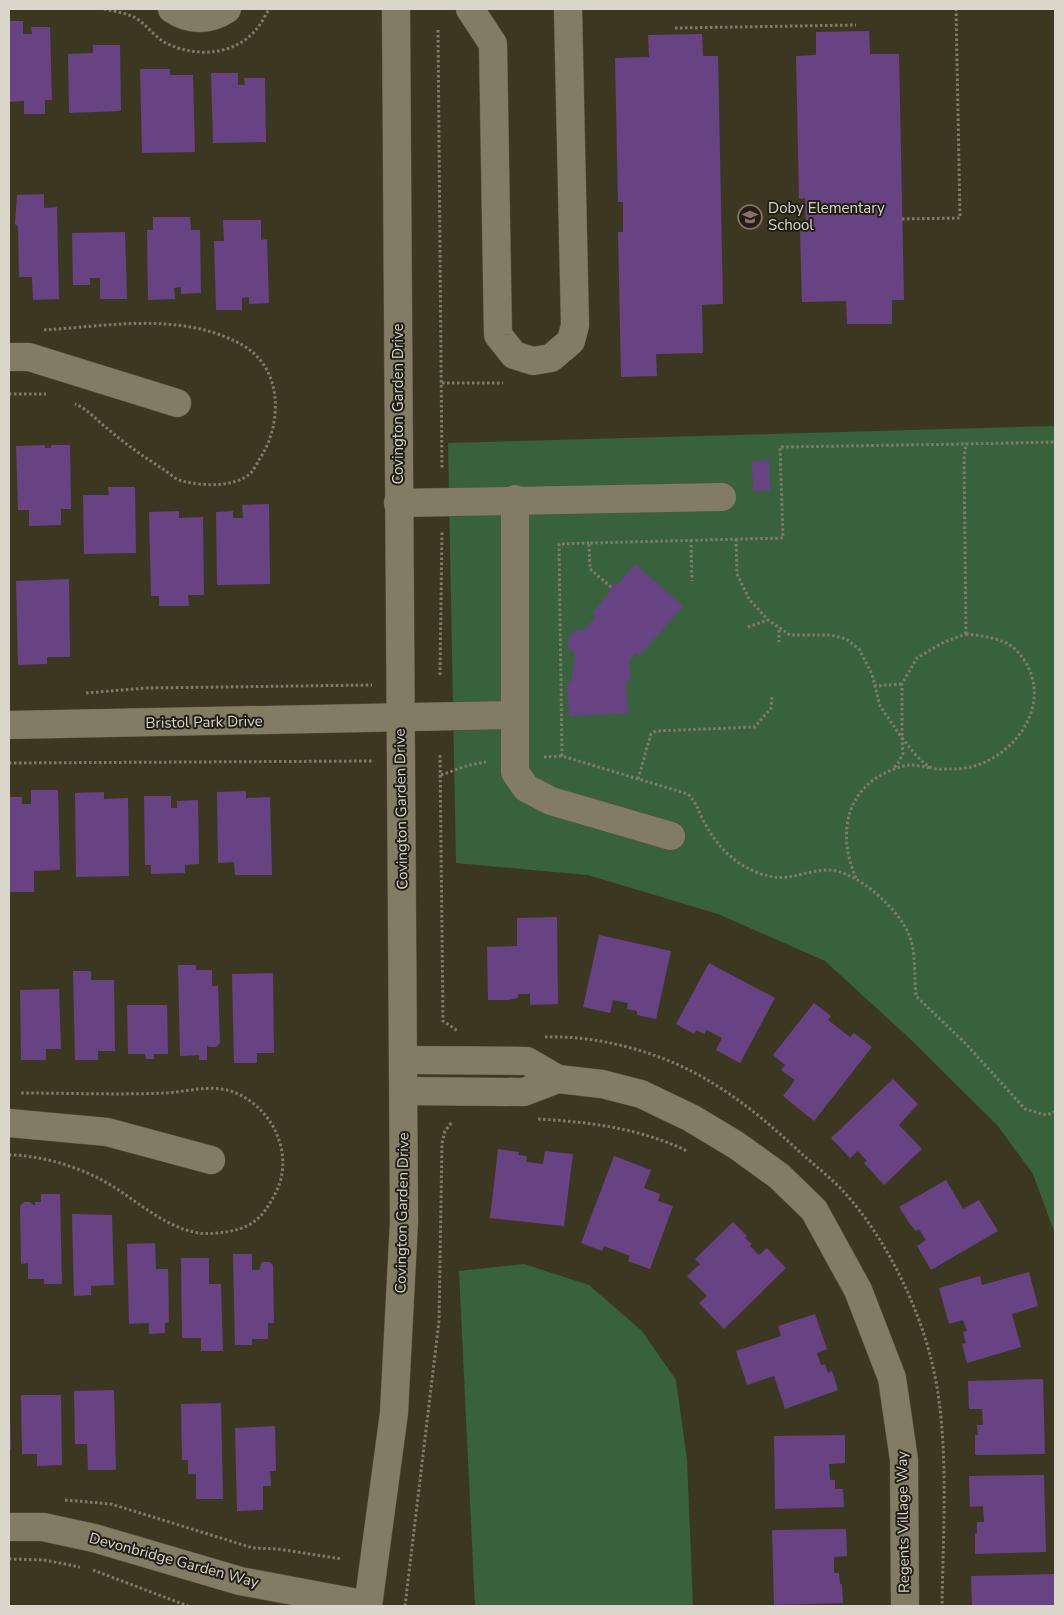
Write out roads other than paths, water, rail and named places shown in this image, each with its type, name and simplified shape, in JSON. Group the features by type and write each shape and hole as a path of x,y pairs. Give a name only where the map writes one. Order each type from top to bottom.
{"street":[{"path":"172,9 191,17 204,19 216,16 227,9"},
{"name":"Covington Garden Drive","path":"368,1606 394,1413 404,1222 396,9"},
{"path":"470,9 492,44 498,335 514,355 533,361 552,358 571,341 576,325 568,9"},
{"path":"9,357 29,357 177,403"},
{"path":"398,503 515,499 722,497"},
{"path":"515,499 515,772 526,788 551,801 671,836"},
{"name":"Bristol Park Drive","path":"9,725 516,716"},
{"name":"Regents Village Way","path":"404,1060 527,1061 558,1079 602,1084 641,1094 691,1118 736,1145 779,1176 814,1210 858,1290 892,1378 904,1460 905,1606"},
{"name":"Regents Village Way","path":"404,1091 524,1092 558,1079"},
{"path":"9,1123 107,1132 211,1160"},
{"name":"Devonbridge Garden Way","path":"9,1527 42,1527 94,1538 240,1580 368,1606"}],"place":[{"name":"Doby Elementary School","path":"750,217"}]}
